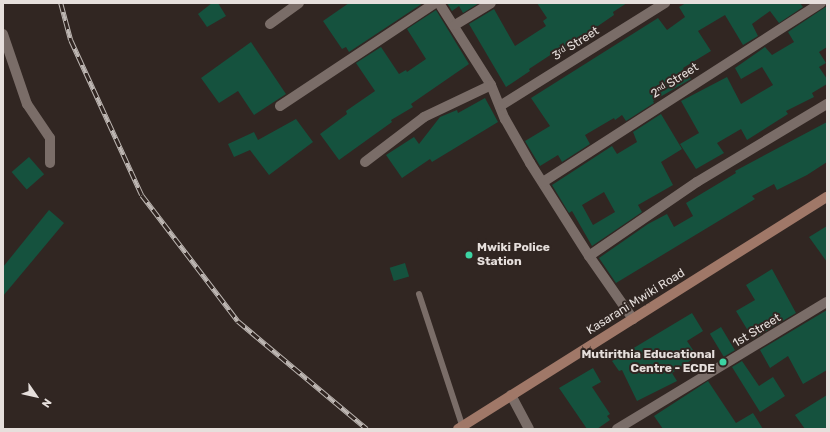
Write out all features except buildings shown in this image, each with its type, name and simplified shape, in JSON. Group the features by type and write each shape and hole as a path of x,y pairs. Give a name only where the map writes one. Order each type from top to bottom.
{"main road":[{"name":"Kasarani Mwiki Road","path":"461,428 511,395 827,197"}],"street":[{"path":"270,24 299,3"},
{"path":"280,106 435,3"},
{"path":"439,3 455,25 491,85 519,146 589,256 633,319"},
{"path":"455,25 491,3"},
{"name":"3ʳᵈ Street","path":"500,106 666,3"},
{"name":"2ⁿᵈ Street","path":"543,182 821,3"},
{"path":"3,34 26,104 50,138 50,163"},
{"path":"365,162 424,117 491,85"},
{"path":"589,256 697,182 827,104"},
{"name":"1st Street","path":"617,429 827,302"},
{"path":"511,395 529,429"}],"lane":[{"path":"418,294 461,428"}],"railway":[{"path":"61,3 71,40 142,195 238,321 367,429"}],"place":[{"name":"Mwiki Police Station","path":"469,255"},
{"name":"Mutirithia Educational Centre - ECDE","path":"723,362"}]}
